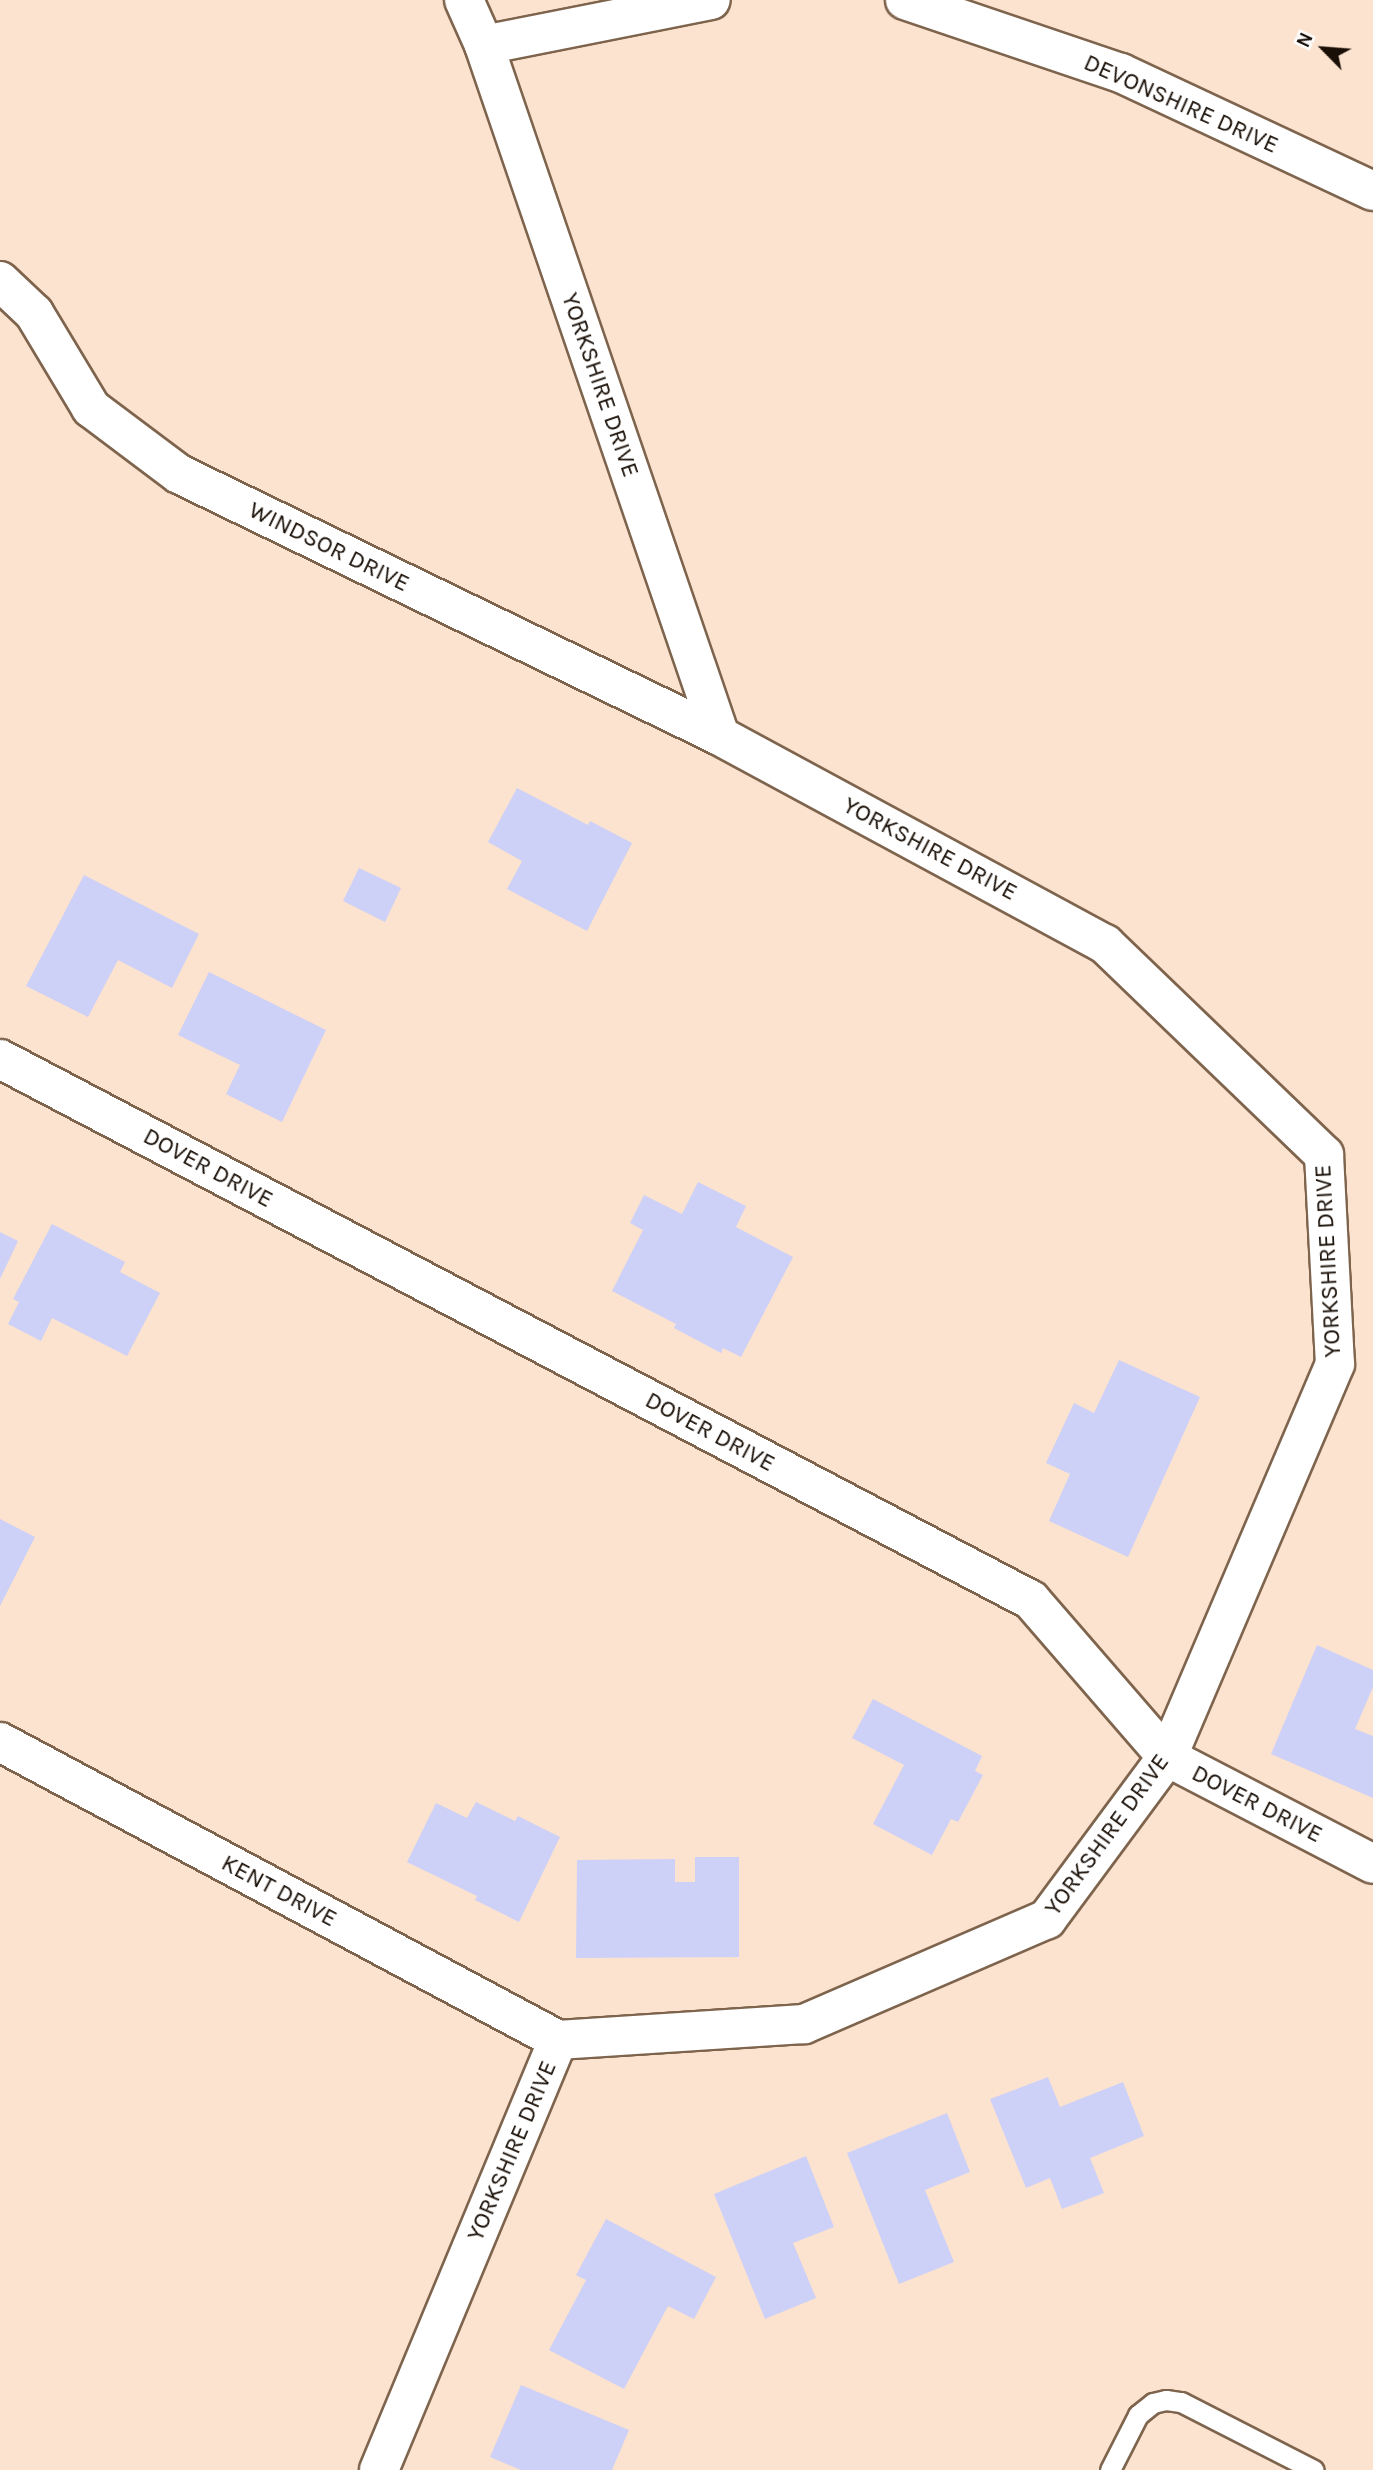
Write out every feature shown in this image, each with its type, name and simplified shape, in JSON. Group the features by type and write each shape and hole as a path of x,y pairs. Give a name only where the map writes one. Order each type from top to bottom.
{"street":[{"name":"YORKSHIRE DRIVE","path":"379,2470 558,2040 804,2024 1047,1919 1167,1757 1335,1364 1324,1155 1105,944 720,736 484,45 464,0"},
{"path":"484,45 711,0"},
{"name":"DEVONSHIRE DRIVE","path":"905,0 1121,73 1373,191"},
{"name":"WINDSOR DRIVE","path":"0,281 34,313 91,408 179,474 720,736"},
{"name":"DOVER DRIVE","path":"0,1059 1031,1600 1167,1757 1373,1864"},
{"name":"KENT DRIVE","path":"0,1742 558,2040"}],"lane":[{"path":"1110,2470 1138,2415 1153,2403 1166,2400 1181,2402 1314,2470"}],"building":[{"path":"517,788 588,825 590,821 632,843 587,931 507,889 522,861 488,842"},
{"path":"359,868 401,888 385,922 343,901"},
{"path":"84,875 199,934 172,988 118,960 88,1017 26,986"},
{"path":"209,972 326,1030 282,1122 226,1094 240,1065 178,1035"},
{"path":"698,1182 746,1206 736,1227 793,1257 741,1357 723,1348 721,1353 674,1328 676,1324 612,1291 643,1230 630,1223 644,1195 682,1214"},
{"path":"52,1224 125,1262 120,1272 160,1293 127,1356 52,1318 41,1341 8,1324 19,1302 13,1299"},
{"path":"0,1232 18,1241 0,1279"},
{"path":"1119,1360 1200,1397 1128,1557 1049,1521 1070,1474 1046,1463 1074,1403 1094,1413"},
{"path":"0,1519 35,1537 0,1606"},
{"path":"1317,1645 1373,1670 1373,1687 1355,1729 1373,1736 1373,1798 1271,1754"},
{"path":"873,1699 982,1756 975,1771 983,1775 958,1822 951,1819 932,1855 873,1824 904,1765 852,1738"},
{"path":"476,1802 515,1821 518,1816 560,1837 519,1922 475,1900 477,1896 407,1862 436,1803 467,1818"},
{"path":"695,1857 739,1857 739,1957 576,1958 577,1860 675,1859 675,1882 695,1882"},
{"path":"1048,2077 1060,2107 1123,2082 1144,2136 1090,2158 1104,2193 1062,2209 1050,2178 1026,2188 990,2099"},
{"path":"947,2113 970,2172 925,2190 954,2262 899,2284 847,2153"},
{"path":"806,2156 834,2227 793,2243 816,2298 765,2319 714,2194"},
{"path":"606,2219 716,2277 694,2319 668,2306 624,2389 549,2350 586,2280 576,2275"},
{"path":"521,2385 629,2430 612,2470 521,2470 490,2457"}]}
